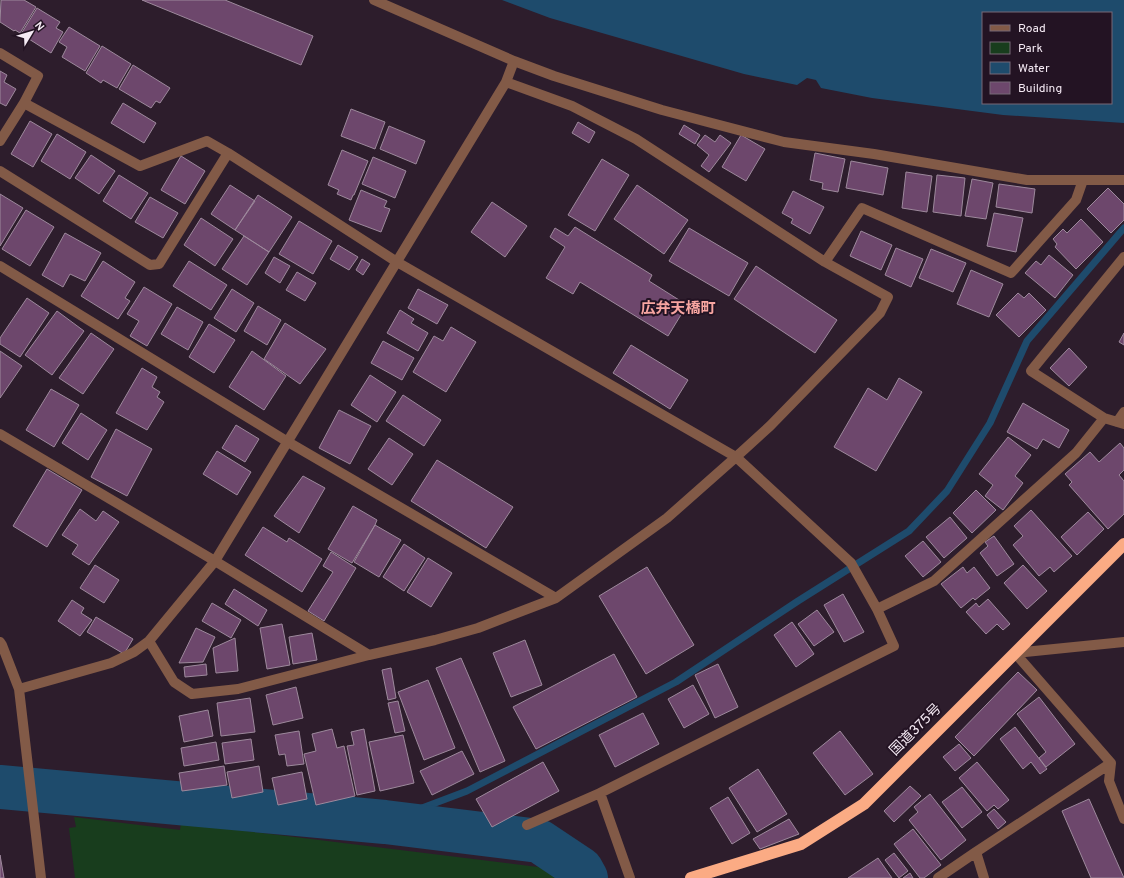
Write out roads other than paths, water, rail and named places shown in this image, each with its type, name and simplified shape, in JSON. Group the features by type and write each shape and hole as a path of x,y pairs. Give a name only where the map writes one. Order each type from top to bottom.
{"highway":[{"name":"国道375号","path":"691,878 801,844 864,804 1124,544"}],"street":[{"path":"374,0 514,61 554,76 662,110 784,142 874,154 1027,180 1124,180"},
{"path":"0,53 38,76 24,103 0,141"},
{"path":"19,689 111,663 134,652 149,641 215,561 506,82 514,61"},
{"path":"149,641 174,682 192,694 238,689 369,655 435,640 478,628 556,598 667,518 736,458 770,426 880,313 888,297 825,262 636,139 572,106 506,82"},
{"path":"24,103 140,166 207,141 397,262 736,458 851,563 877,609 894,646 600,793 527,825"},
{"path":"0,170 150,265 159,264 228,153"},
{"path":"825,262 862,208 1011,272 1076,200 1083,180"},
{"path":"1124,257 1031,372 1104,418 1120,423 1124,412"},
{"path":"0,266 288,442 556,598"},
{"path":"877,609 934,581 1076,453 1104,418"},
{"path":"0,434 215,561 369,655"},
{"path":"0,642 19,689 41,878"},
{"path":"1015,653 1124,642"},
{"path":"1015,653 1111,763 1109,781 1124,819"},
{"path":"938,878 1111,763"},
{"path":"600,793 630,878"},
{"path":"976,852 984,878"}],"water":[{"path":"502,0 1124,0 1124,123 1003,115 872,98 821,88 816,80 807,78 797,85 744,74 550,18"}],"waterway":[{"path":"385,822 467,791 676,682 798,601 909,531 947,491 990,423 1027,341 1124,228"},
{"path":"0,787 385,822 539,841 581,869 586,878"}],"district":[{"name":"広弁天橋町","path":"678,309"}]}
